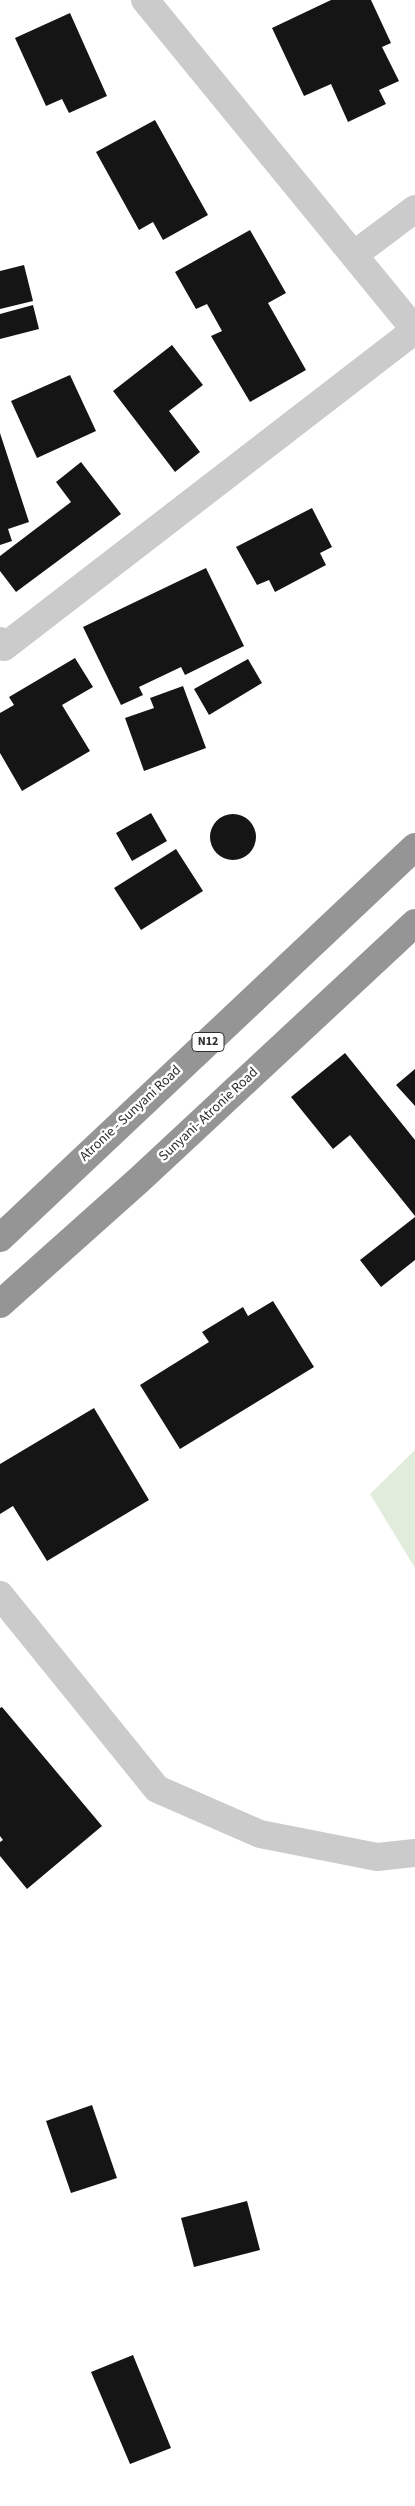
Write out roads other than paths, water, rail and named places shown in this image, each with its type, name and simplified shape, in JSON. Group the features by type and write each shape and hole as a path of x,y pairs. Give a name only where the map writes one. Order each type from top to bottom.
{"highway":[{"name":"Atronie - Sunyani Road","path":"0,1238 415,847"},
{"name":"Sunyani- Atronie Road","path":"0,1304 146,1173 415,923"}],"street":[{"path":"2,646 415,330 355,254 145,0"},
{"path":"355,254 415,209"},
{"path":"0,1595 156,1789 260,1834 377,1857 415,1853"}]}
